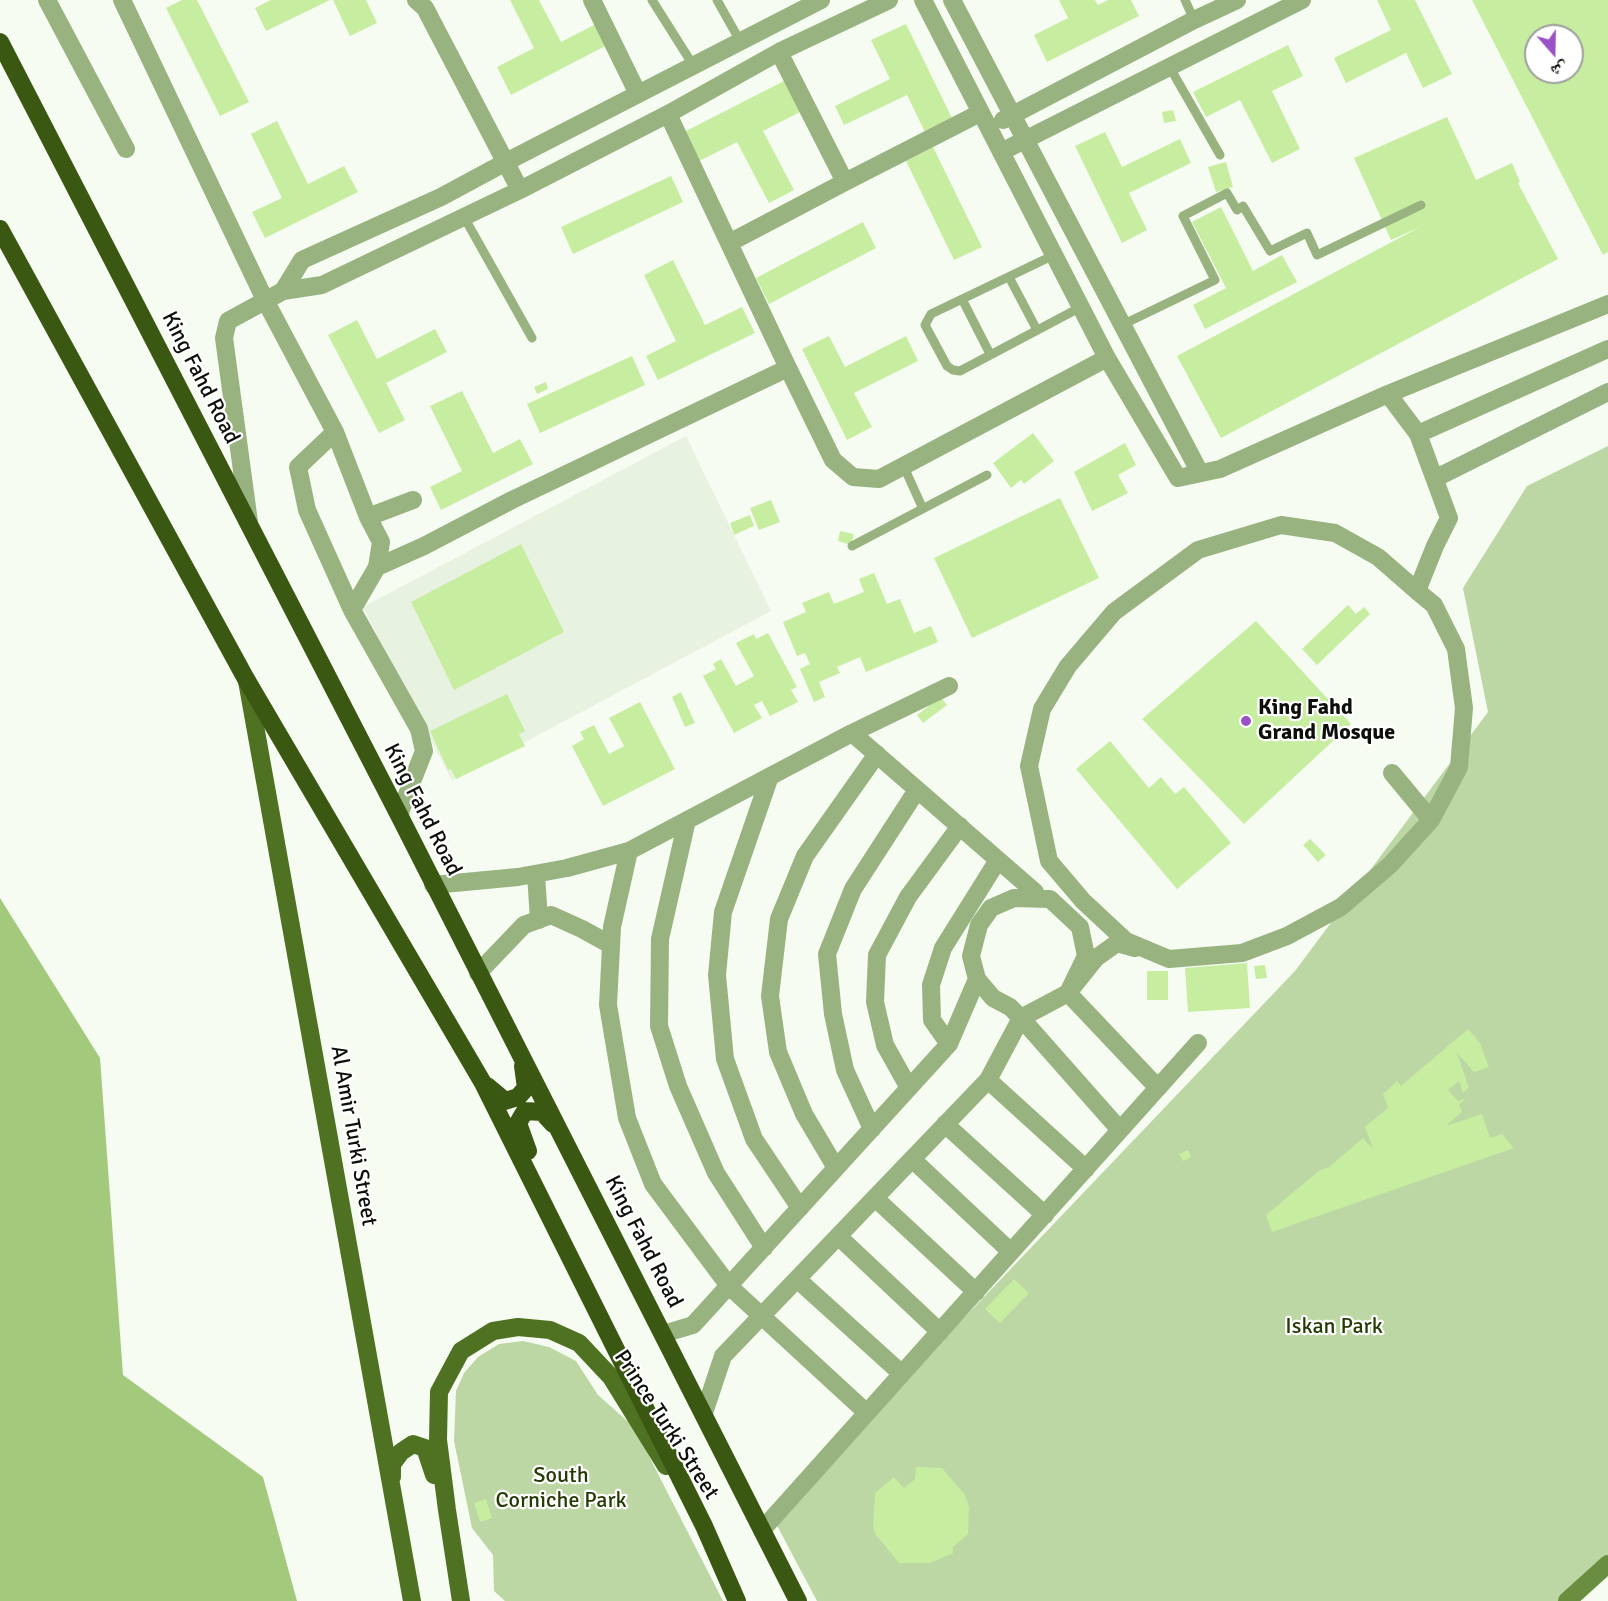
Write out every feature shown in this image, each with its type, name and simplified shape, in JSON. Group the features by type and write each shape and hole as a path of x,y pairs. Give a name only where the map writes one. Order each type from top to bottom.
{"highway":[{"name":"King Fahd Road","path":"0,42 399,815 798,1601"},
{"path":"0,229 246,679 483,1083 704,1526 737,1601"},
{"path":"483,1083 505,1101 518,1097 526,1088 524,1070 517,1049"},
{"path":"524,1165 529,1150 518,1123 525,1111 543,1112 560,1132"}],"main road":[{"name":"Al Amir Turki Street","path":"246,679 412,1601"},
{"name":"Prince Turki Street","path":"461,1601 438,1440 439,1392 461,1351 493,1331 518,1327 550,1330 579,1343 611,1377 704,1526"},
{"path":"393,1492 392,1464 401,1452 413,1444 425,1448 447,1510"}],"street":[{"path":"47,0 126,149"},
{"path":"122,0 265,300 335,432 368,517 381,542 377,567 352,610"},
{"path":"592,0 638,94"},
{"path":"283,291 302,260 441,198 506,162 821,0"},
{"path":"250,528 224,338 228,321 283,291 322,285 520,190 668,114 779,52 889,0"},
{"path":"923,0 1107,358 1178,478 1220,469 1388,394 1608,304"},
{"path":"952,0 1200,473"},
{"path":"729,243 845,182 984,120 1012,116 1194,20 1237,0"},
{"path":"1001,152 1302,0"},
{"path":"427,3 520,190"},
{"path":"779,52 845,182"},
{"path":"668,114 833,460 853,477 879,479 1107,358"},
{"path":"1418,434 1608,349"},
{"path":"377,567 788,368"},
{"path":"1436,478 1608,392"},
{"path":"1388,394 1418,434 1449,518 1417,591"},
{"path":"335,432 298,467 307,510 352,610 419,729 424,751 399,815"},
{"path":"368,517 413,500"},
{"path":"1281,525 1335,533 1378,557 1417,591 1434,605 1455,649 1464,708 1459,767 1431,820 1390,865 1341,907 1287,936 1242,952 1169,959 1126,941 1083,901 1049,861 1029,766 1042,709 1068,666 1114,612 1198,550 1281,525"},
{"path":"433,885 536,874 629,851 852,733 949,686"},
{"path":"852,733 1035,892"},
{"path":"836,1168 804,1114 778,1053 770,996 779,919 805,856 877,754"},
{"path":"1392,773 1431,820"},
{"path":"770,776 723,912 717,975 724,1059 754,1139 800,1208"},
{"path":"872,1129 845,1070 833,1014 827,954 853,889 917,790"},
{"path":"687,820 660,939 659,1026 678,1086 716,1173 764,1248"},
{"path":"909,1088 885,1045 875,1002 878,955 908,897 960,826"},
{"path":"629,851 612,927 608,1005 627,1118 653,1184 729,1286 867,1413"},
{"path":"949,1044 932,1020 931,985 943,948 998,860"},
{"path":"1049,861 1035,892 991,908 979,925 971,956 977,979 993,998 1010,1007 1021,1018 1120,1130"},
{"path":"536,874 539,920"},
{"path":"1014,898 1050,899 1080,927 1086,956 1068,993"},
{"path":"478,973 524,925 551,915 611,945"},
{"path":"704,1413 723,1356 988,1080 1021,1018 1068,993 1096,958 1117,943 1156,954"},
{"path":"663,1334 693,1325 949,1044 977,979"},
{"path":"1068,993 1158,1088"},
{"path":"762,1530 1198,1043"},
{"path":"988,1080 1086,1169"},
{"path":"945,1124 1045,1215"},
{"path":"912,1159 1011,1252"},
{"path":"875,1198 976,1292"},
{"path":"838,1236 940,1332"},
{"path":"797,1279 902,1374"},
{"path":"1567,1601 1608,1564"}],"lane":[{"path":"652,0 693,65"},
{"path":"717,0 740,41"},
{"path":"1185,0 1194,20"},
{"path":"1169,66 1220,155"},
{"path":"1122,325 1215,280 1183,216 1227,193 1237,210 1243,206 1270,251 1307,233 1317,255 1421,205"},
{"path":"464,217 532,338"},
{"path":"1054,255 931,314 925,325 947,366 960,371 1081,307"},
{"path":"1009,277 1037,330"},
{"path":"962,299 990,354"},
{"path":"904,467 923,509"},
{"path":"852,546 987,475"}],"shaded area":[{"path":"686,436 771,611 452,781 363,607"},
{"path":"0,898 100,1058 123,1375 263,1477 297,1601 0,1601"}],"green space":[{"name":"Iskan Park","path":"1608,446 1608,1556 1558,1601 817,1601 773,1518 1295,971 1488,712 1463,588 1527,486"},
{"name":"South Corniche Park","path":"523,1341 549,1347 576,1361 598,1395 634,1427 723,1601 505,1601 494,1591 493,1555 472,1528 454,1441 456,1391 464,1373 478,1357 499,1344"}],"building":[{"path":"182,0 197,0 249,102 220,116 166,8"},
{"path":"271,0 330,0 266,31 255,8"},
{"path":"333,0 366,0 377,23 350,36"},
{"path":"510,0 539,0 561,42 598,23 609,44 511,95 497,67 534,48"},
{"path":"1059,0 1095,0 1098,5 1108,0 1131,0 1139,16 1047,62 1034,35 1068,18"},
{"path":"1377,0 1415,0 1452,74 1423,88 1406,53 1346,83 1334,58 1391,30"},
{"path":"1472,0 1608,0 1608,252 1603,255"},
{"path":"906,24 952,118 925,132 907,95 844,125 835,106 890,79 871,40"},
{"path":"1288,45 1303,76 1272,91 1300,149 1272,163 1240,100 1206,117 1193,92"},
{"path":"784,81 800,112 763,131 794,190 769,203 737,142 699,161 684,132"},
{"path":"1173,110 1176,121 1164,123 1162,112"},
{"path":"1447,117 1476,180 1512,163 1520,182 1518,183 1558,259 1221,438 1177,356 1420,227 1391,240 1354,158"},
{"path":"277,121 308,184 344,166 358,192 265,238 252,212 282,198 251,134"},
{"path":"1105,132 1122,167 1180,139 1191,163 1129,193 1147,230 1122,243 1075,146"},
{"path":"933,147 982,247 954,260 906,161"},
{"path":"1226,162 1233,187 1216,192 1208,167"},
{"path":"671,176 683,202 573,254 561,227"},
{"path":"1221,207 1253,271 1282,255 1297,282 1205,329 1193,305 1226,288 1192,222"},
{"path":"863,222 876,248 769,304 756,278"},
{"path":"673,260 705,325 742,307 755,333 658,380 646,356 676,341 644,275"},
{"path":"357,320 377,359 435,329 447,352 386,383 405,420 379,433 328,335"},
{"path":"829,336 845,367 906,336 918,361 854,393 872,427 847,440 802,349"},
{"path":"632,356 645,385 540,433 527,404"},
{"path":"546,382 548,389 537,394 534,387"},
{"path":"462,391 493,453 520,439 533,464 441,510 430,487 462,471 430,406"},
{"path":"1033,433 1054,461 1024,484 1021,480 1011,488 993,463"},
{"path":"1125,443 1136,465 1118,475 1128,493 1092,511 1074,472"},
{"path":"1060,498 1099,578 972,638 934,558"},
{"path":"771,500 780,522 759,530 750,508"},
{"path":"750,515 754,526 734,535 730,523"},
{"path":"840,531 854,534 851,545 838,541"},
{"path":"521,544 564,632 454,690 411,602"},
{"path":"874,573 887,604 900,599 914,633 931,626 938,642 866,672 860,657 837,667 840,673 819,682 825,697 814,702 800,669 810,664 805,653 797,656 783,622 806,612 802,603 829,592 834,604 864,592 859,579"},
{"path":"1348,605 1356,614 1364,607 1370,614 1317,665 1302,649"},
{"name":"King Fahd Grand Mosque","path":"1256,621 1351,724 1244,824 1142,719"},
{"path":"768,633 797,687 791,690 798,702 770,716 762,701 754,705 762,718 734,733 703,676 716,669 713,664 721,659 736,686 754,676 736,643 754,634 756,639"},
{"path":"681,692 695,723 685,727 672,697"},
{"path":"507,694 525,731 519,734 525,746 456,779 451,769 448,770 430,731"},
{"path":"941,697 947,705 923,723 917,715"},
{"path":"640,702 675,769 603,806 572,746 584,739 580,732 594,725 609,754 624,746 609,718"},
{"path":"1110,741 1149,788 1161,777 1175,794 1184,787 1231,843 1177,889 1076,769"},
{"path":"1310,839 1326,855 1318,862 1303,845"},
{"path":"1247,963 1250,1008 1188,1012 1185,968"},
{"path":"1265,965 1267,978 1256,979 1254,966"},
{"path":"1147,971 1168,971 1168,1000 1147,1000"},
{"path":"1468,1029 1480,1043 1489,1067 1474,1072 1457,1053 1469,1088 1463,1093 1459,1081 1448,1090 1458,1101 1466,1098 1459,1105 1462,1112 1446,1126 1482,1114 1490,1138 1502,1134 1514,1148 1272,1232 1266,1215 1363,1138 1373,1149 1365,1127 1388,1108 1383,1094 1397,1081 1401,1086"},
{"path":"1188,1150 1191,1157 1183,1161 1179,1154"},
{"path":"1014,1279 1029,1293 1000,1323 985,1309"},
{"path":"916,1467 942,1468 965,1495 969,1507 968,1534 953,1547 953,1553 930,1563 899,1563 876,1535 873,1527 875,1493 894,1477 904,1488 915,1479"},
{"path":"486,1499 492,1518 480,1522 474,1503"}],"place":[{"name":"King Fahd Grand Mosque","path":"1246,721"}]}
